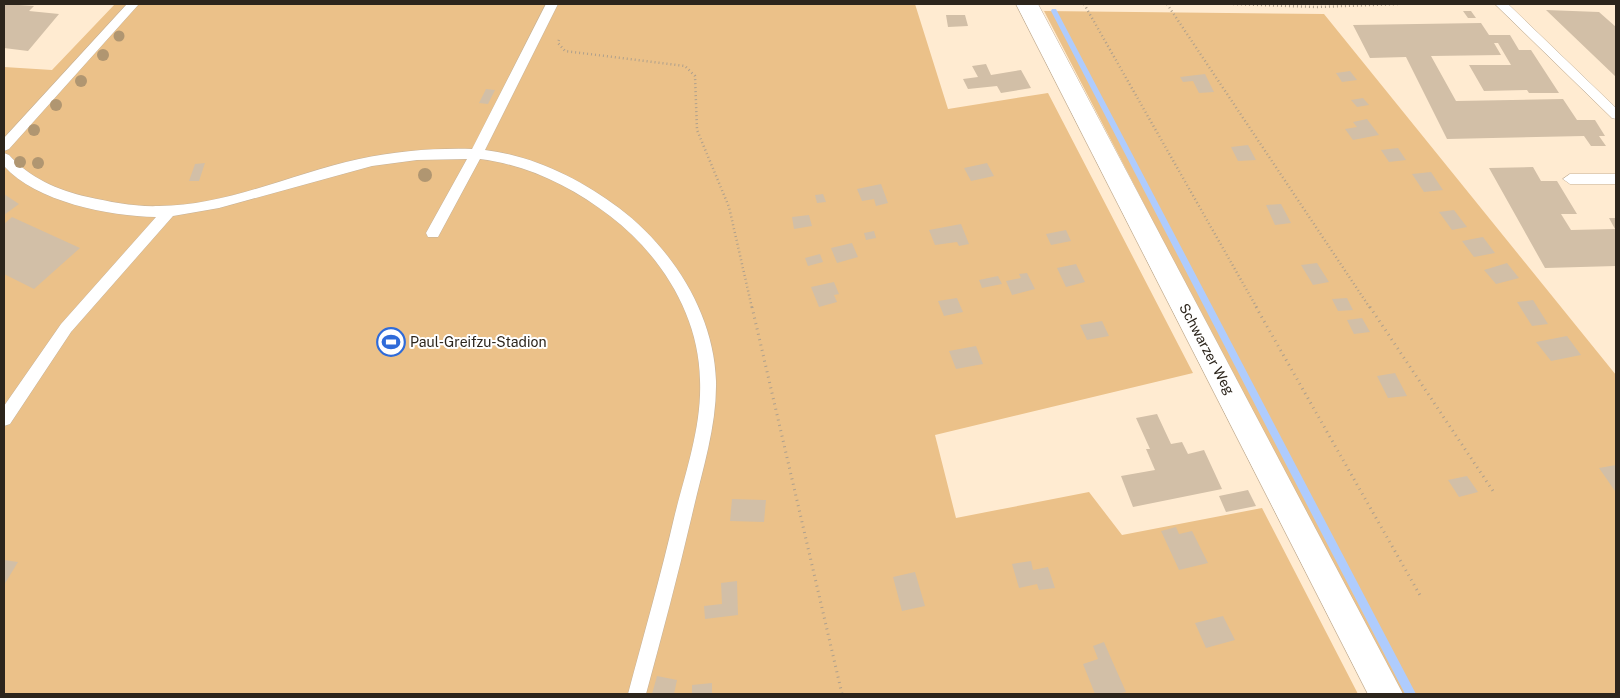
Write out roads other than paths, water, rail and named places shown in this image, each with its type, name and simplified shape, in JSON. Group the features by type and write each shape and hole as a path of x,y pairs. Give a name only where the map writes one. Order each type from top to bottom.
{"street":[{"name":"Schwarzer Weg","path":"1027,4 1386,694"}],"lane":[{"path":"4,146 132,4"},
{"path":"433,233 476,154 552,4"},
{"path":"1501,4 1616,115"},
{"path":"4,158 15,171 47,190 98,206 168,212 223,203 361,164 414,157 476,154 519,162 577,185 621,216 653,245 687,296 702,339 709,383 702,437 674,558 637,694"},
{"path":"1570,180 1616,179"},
{"path":"4,419 66,328 168,212"}],"waterway":[{"path":"1054,11 1411,694"}],"place":[{"name":"Paul-Greifzu-Stadion","path":"391,342"}]}
